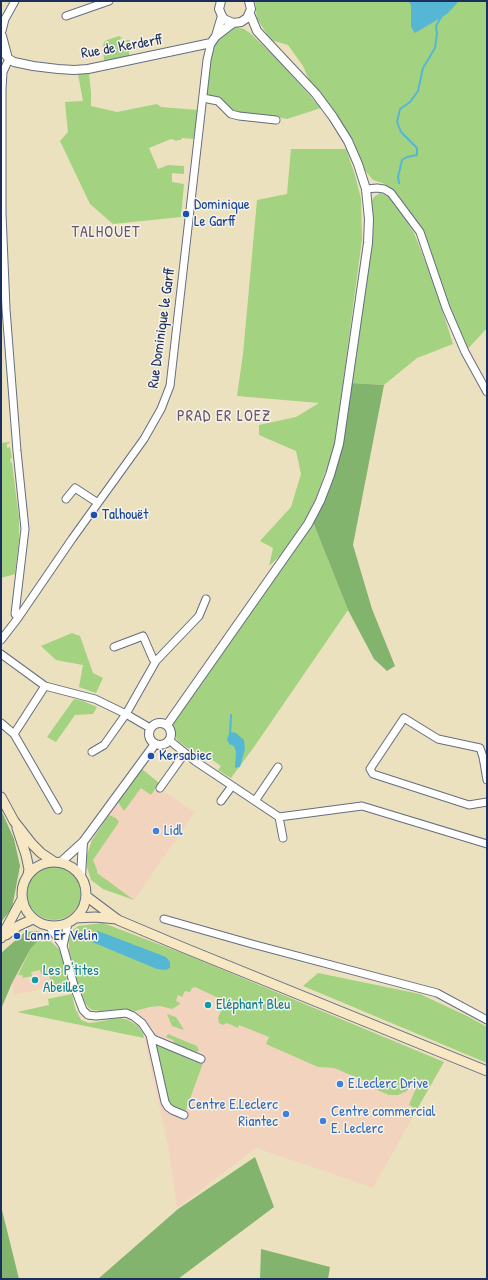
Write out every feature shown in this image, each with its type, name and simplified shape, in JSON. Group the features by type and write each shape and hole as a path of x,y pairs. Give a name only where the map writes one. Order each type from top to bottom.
{"main road":[{"path":"1,798 14,821 32,844 41,853 57,862 72,867 81,876 85,886 86,896 83,907 76,918 68,923 58,926 49,926 34,919 26,909 22,899 22,892 24,882 28,875 39,865 57,862"},
{"path":"14,821 26,855 28,875"},
{"path":"86,896 118,920 487,1071"},
{"path":"2,937 3,932 22,899"},
{"path":"76,918 95,917 118,920"},
{"path":"2,937 34,919"}],"street":[{"path":"14,1 2,29 8,57 3,72 2,89 2,214 6,309 16,443 26,529 15,614 18,618"},
{"path":"66,16 109,1"},
{"path":"220,1 219,9 224,19 237,22 257,31"},
{"path":"167,725 308,524 320,501 339,444 368,244 369,219 366,189 358,164 348,141 316,94 257,31 250,14 251,9 249,1"},
{"path":"213,40 237,22 247,18 250,14"},
{"path":"213,40 222,16"},
{"name":"Rue de Kerderff","path":"8,57 14,62 33,66 74,70 88,69 185,50 213,40"},
{"name":"Rue Dominique le Garff","path":"1,640 144,439 161,409 170,386 207,60 213,40"},
{"path":"1,49 8,57"},
{"path":"203,98 218,101 231,114 276,120"},
{"path":"366,189 384,189 391,193 420,232 446,308 465,352 487,392"},
{"path":"66,499 75,488 98,503"},
{"path":"92,752 104,745 126,714 156,661 199,616 206,599"},
{"path":"114,647 143,636 153,659 156,661"},
{"path":"1,654 45,686 95,699 150,728"},
{"path":"14,734 45,686"},
{"path":"487,780 480,748 438,738 404,718 370,769 373,774 469,805 487,802"},
{"path":"156,723 167,725 171,731 169,740 161,745 152,742 149,737 150,728 156,723"},
{"path":"1,724 14,734 58,810"},
{"path":"169,740 232,786 279,817 362,806 487,844"},
{"path":"57,862 83,842 155,744"},
{"path":"160,788 185,753"},
{"path":"255,801 278,768"},
{"path":"221,801 232,786"},
{"path":"279,817 283,838"},
{"path":"81,876 83,842"},
{"path":"164,919 437,993 487,1020"},
{"path":"68,923 64,946 74,989 83,1010 88,1016 126,1013 142,1023 150,1036 165,1102 172,1110 184,1115"},
{"path":"49,926 64,946"},
{"path":"150,1036 153,1039 201,1058"}],"shaded area":[{"path":"138,774 195,812 134,900 103,889 91,880 87,867 87,855 92,840 100,827"},
{"path":"103,923 187,955 444,1062 373,1188 256,1148 177,1208 168,1146 143,1033 138,1026 128,1020 127,1010 102,1011 92,1010 89,1008 78,988 69,950 69,939 71,932 78,926"},
{"path":"31,948 60,974 46,988 14,995 12,983"}],"green space":[{"path":"255,1 487,1 487,328 465,352 420,232 385,184 373,180 364,169 353,140 330,105 309,80 303,66 288,45 271,40 257,19"},
{"path":"237,27 250,33 274,56 321,108 287,119 244,114 233,110 220,98 206,96 212,51 215,43 220,36 232,28"},
{"path":"119,36 122,38 119,40 119,44 123,44 123,40 130,40 129,57 105,62 103,47 104,42"},
{"path":"78,74 89,74 91,106 117,112 157,104 161,107 198,110 195,139 182,138 181,140 177,141 171,139 149,148 158,169 168,165 184,166 184,174 172,173 172,182 184,184 181,217 113,224 90,204 60,141 68,132 65,102 83,101"},
{"path":"291,149 346,149 361,199 362,239 334,446 318,494 306,518 285,551 269,566 273,548 260,541 291,507 301,474 296,451 259,435 259,425 296,417 319,403 237,396 243,354 257,200 287,194"},
{"path":"380,193 389,197 402,213 414,233 433,281 453,344 417,358 384,385 351,383 373,225 371,202 374,197"},
{"path":"351,383 384,385 353,545 372,609 395,666 387,671 374,659 348,610 313,522 325,500 343,446"},
{"path":"1,443 10,443 7,444 7,448 10,447 12,458 10,459 12,463 19,519 19,540 15,574 1,578"},
{"path":"313,522 348,610 231,778 218,770 221,766 202,753 199,757 177,740 172,725"},
{"path":"72,633 80,636 93,673 103,678 96,693 79,687 83,665 56,660 41,646"},
{"path":"74,699 97,707 93,714 75,715 56,742 47,737"},
{"path":"142,769 159,783 151,795 141,788 124,811 118,802"},
{"path":"1,810 14,839 20,866 12,908 1,922"},
{"path":"109,815 116,818 119,822 93,860 97,873 134,900 103,889 91,880 87,867 87,855 92,840"},
{"path":"49,866 59,866 69,870 77,878 81,888 81,898 77,908 69,916 59,920 49,920 39,916 31,908 27,898 27,888 31,878 39,870"},
{"path":"103,923 187,955 444,1062 412,1118 409,1117 413,1107 409,1105 418,1083 413,1081 407,1091 398,1095 389,1095 372,1088 363,1080 334,1068 318,1067 266,1044 269,1037 239,1025 238,1028 227,1023 223,1025 219,1023 218,1018 225,1001 195,987 192,988 190,992 185,991 182,997 178,995 176,1001 180,1004 172,1009 160,1006 135,1011 122,1009 102,1011 92,1010 85,1003 78,988 69,950 69,939 71,932 78,926"},
{"path":"38,931 58,948 62,954 69,987 47,992 47,986 51,983 49,974 41,974 40,970 31,972 32,976 23,978 22,975 18,975 31,948 40,939"},
{"path":"38,931 40,939 31,948 12,983 1,1009 1,953 25,932"},
{"path":"318,973 420,994 469,1017 487,1027 487,1063 303,986"},
{"path":"72,994 75,1008 81,1020 89,1023 120,1018 128,1020 138,1026 143,1033 144,1038 17,1012 49,1005 48,999"},
{"path":"167,1014 176,1017 184,1030 172,1026"},
{"path":"168,1034 197,1046 199,1051 194,1052 174,1044 173,1040 166,1037"},
{"path":"157,1044 203,1063 184,1115 170,1105 167,1099 155,1045"},
{"path":"255,1157 274,1207 178,1279 98,1279 178,1209"},
{"path":"1,1206 19,1279 1,1279"},
{"path":"261,1249 330,1267 328,1279 260,1279"}],"water":[{"path":"408,1 459,1 447,14 415,33 411,27 411,5"},
{"path":"231,732 236,733 244,740 245,749 240,767 235,768 236,752 234,746 229,744 227,739"},
{"path":"98,931 166,957 170,962 170,968 166,970 157,969 92,942 87,937 89,932"}],"waterway":[{"path":"399,183 398,177 402,160 407,157 417,155 417,148 401,132 397,122 400,109 410,102 418,91 423,68 435,48 437,34 436,26 441,17"},
{"path":"230,734 231,715"}],"place":[{"name":"Dominique Le Garff","path":"186,214"},
{"name":"Talhouët","path":"94,515"},
{"name":"Kersabiec","path":"151,756"},
{"name":"Lidl","path":"156,831"},
{"name":"Lann Er Velin","path":"17,936"},
{"name":"Les P'tites Abeilles","path":"35,980"},
{"name":"Eléphant Bleu","path":"208,1005"},
{"name":"E.Leclerc Drive","path":"340,1084"},
{"name":"Centre E.Leclerc Riantec","path":"286,1114"},
{"name":"Centre commercial E. Leclerc","path":"323,1121"}],"district":[{"name":"TALHOUET","path":"106,233"},
{"name":"PRAD ER LOEZ","path":"224,417"}]}
